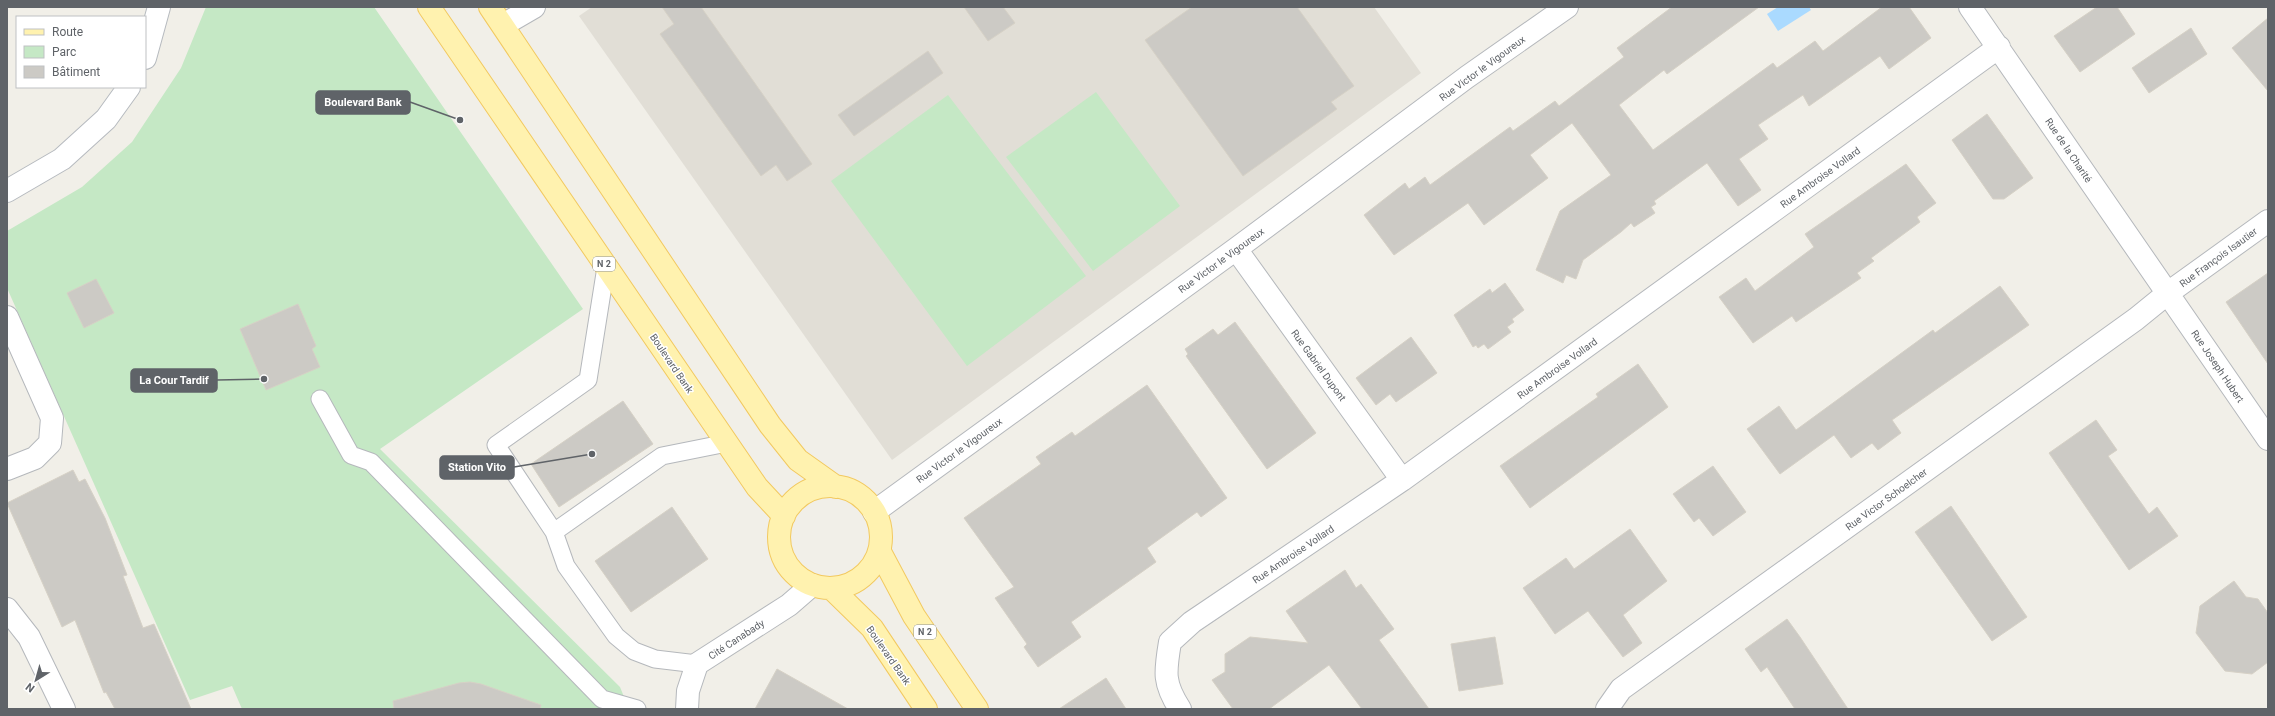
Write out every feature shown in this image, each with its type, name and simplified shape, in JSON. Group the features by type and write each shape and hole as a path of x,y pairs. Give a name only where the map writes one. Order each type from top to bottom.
{"main road":[{"name":"Boulevard Bank","path":"429,7 726,443 757,487 784,516"},
{"path":"490,7 770,425 798,460 836,486 851,491 864,499 874,512 880,525 882,538 880,552 873,566 861,578 847,586 821,586 798,576 787,564 783,554 780,533 784,516 792,503 805,493 820,487 836,486"},
{"name":"N 2","path":"880,552 914,616 977,709"},
{"name":"Boulevard Bank","path":"821,586 872,628 926,709"}],"street":[{"path":"146,54 159,7"},
{"path":"503,25 534,7"},
{"name":"Rue Victor le Vigoureux","path":"874,512 1236,249 1468,77 1566,7"},
{"name":"Rue de la Charité","path":"1970,7 2168,293"},
{"name":"Rue Ambroise Vollard","path":"1180,709 1168,691 1166,666 1170,642 1192,622 1402,480 1999,47"},
{"path":"7,191 62,159 106,119 128,88"},
{"name":"Rue François Isautier","path":"2168,293 2268,221"},
{"name":"Rue Gabriel Dupont","path":"1236,249 1402,480"},
{"name":"Rue Joseph Hubert","path":"2168,293 2268,439"},
{"name":"Rue Victor Schoelcher","path":"1607,709 1622,690 2136,319 2168,293"},
{"path":"7,317 52,418 50,443 35,458 7,469"},
{"name":"Cité Canabady","path":"687,709 688,691 697,664 821,586"},
{"path":"8,608 29,637 64,709"}],"lane":[{"path":"606,267 588,380 496,445 554,532 566,566 616,636 634,651 655,660 697,664"},
{"path":"320,399 351,455 372,462 602,699 637,709"},
{"path":"554,532 662,456 726,443"}],"shaded area":[{"path":"592,7 1374,7 1421,73 892,460 579,16"}],"green space":[{"path":"206,7 374,7 583,309 380,449 620,687 629,709 242,709 232,686 190,700 7,288 7,231 82,187 132,142 181,68"},
{"path":"1096,92 1180,206 1093,271 1006,157"},
{"path":"948,95 1086,276 967,366 831,181"}],"water":[{"path":"1778,7 1809,7 1811,10 1778,31 1767,14"}],"building":[{"path":"662,7 701,7 812,164 787,181 776,165 761,176 660,34 674,24"},
{"path":"964,7 1003,7 1015,23 988,41"},
{"path":"1192,7 1297,7 1354,86 1331,102 1337,109 1243,176 1145,40"},
{"path":"1672,7 1759,7 1667,74 1664,70 1619,105 1653,150 1773,63 1777,68 1815,41 1823,51 1882,7 1909,7 1931,38 1889,69 1880,56 1809,106 1803,95 1758,125 1768,139 1739,159 1761,190 1738,206 1707,163 1654,201 1656,204 1651,207 1655,213 1634,227 1631,223 1583,260 1576,279 1566,275 1563,283 1536,270 1560,211 1611,175 1572,123 1530,155 1548,178 1484,225 1468,203 1394,255 1364,215 1405,183 1409,189 1425,177 1430,185 1510,127 1513,131 1555,101 1559,106 1624,57 1617,48"},
{"path":"2097,7 2117,7 2135,34 2080,72 2054,36"},
{"path":"2268,18 2268,91 2232,48"},
{"path":"2191,28 2207,54 2149,93 2132,68"},
{"path":"928,51 943,73 854,136 838,115"},
{"path":"1987,114 2033,178 2004,199 1993,199 1952,140"},
{"path":"1906,164 1936,203 1917,217 1920,222 1871,258 1874,261 1857,273 1861,278 1796,322 1792,316 1753,343 1719,297 1746,278 1755,291 1814,247 1805,234"},
{"path":"2268,273 2268,364 2226,302"},
{"path":"96,279 114,313 84,328 67,293"},
{"path":"1505,283 1524,310 1512,319 1514,322 1507,327 1511,332 1488,349 1484,344 1478,348 1476,345 1473,347 1454,315 1490,289 1492,293"},
{"path":"2000,286 2029,325 1892,420 1901,433 1878,450 1872,443 1851,458 1834,435 1780,474 1747,429 1779,406 1796,430 1933,330 1935,333"},
{"path":"298,304 316,346 312,349 320,367 266,390 240,329"},
{"path":"1235,322 1316,433 1267,469 1186,356 1188,354 1185,349 1213,329 1218,335"},
{"path":"1411,337 1437,373 1396,402 1390,394 1376,405 1356,378"},
{"path":"1638,364 1668,407 1530,508 1500,466 1598,397 1596,394"},
{"path":"1147,385 1227,498 1201,517 1197,512 1147,548 1156,562 1071,622 1081,637 1038,667 1024,647 1027,644 995,598 1014,587 964,518 1041,464 1036,457 1072,432 1075,436"},
{"path":"623,401 653,444 559,507 531,464"},
{"path":"2096,420 2117,450 2108,456 2149,514 2157,507 2178,536 2129,570 2049,453"},
{"path":"1713,466 1746,512 1713,536 1699,518 1694,522 1673,494"},
{"path":"73,470 79,482 85,479 105,518 127,575 123,576 143,628 154,624 191,709 115,709 106,692 104,693 75,620 62,627 7,503"},
{"path":"1951,506 2027,617 1992,641 1915,532"},
{"path":"672,507 708,559 631,612 595,561"},
{"path":"1630,529 1667,581 1623,615 1642,643 1623,657 1588,611 1555,634 1523,588 1566,558 1574,569"},
{"path":"1345,570 1356,588 1361,584 1394,629 1379,640 1429,709 1362,709 1329,665 1269,709 1233,709 1212,680 1225,672 1225,654 1250,637 1308,643 1286,611"},
{"path":"2234,581 2246,597 2258,599 2268,613 2268,662 2252,674 2225,671 2196,633 2200,606"},
{"path":"1787,619 1848,709 1795,709 1767,667 1761,672 1745,649"},
{"path":"1495,637 1503,684 1459,691 1451,644"},
{"path":"777,669 848,709 755,709"},
{"path":"1106,678 1126,709 1059,709"},
{"path":"470,682 481,684 541,705 540,709 394,709 393,701 459,683"}],"place":[{"name":"Boulevard Bank","path":"460,120"},
{"name":"La Cour Tardif","path":"264,379"},
{"name":"Station Vito","path":"592,454"}]}
